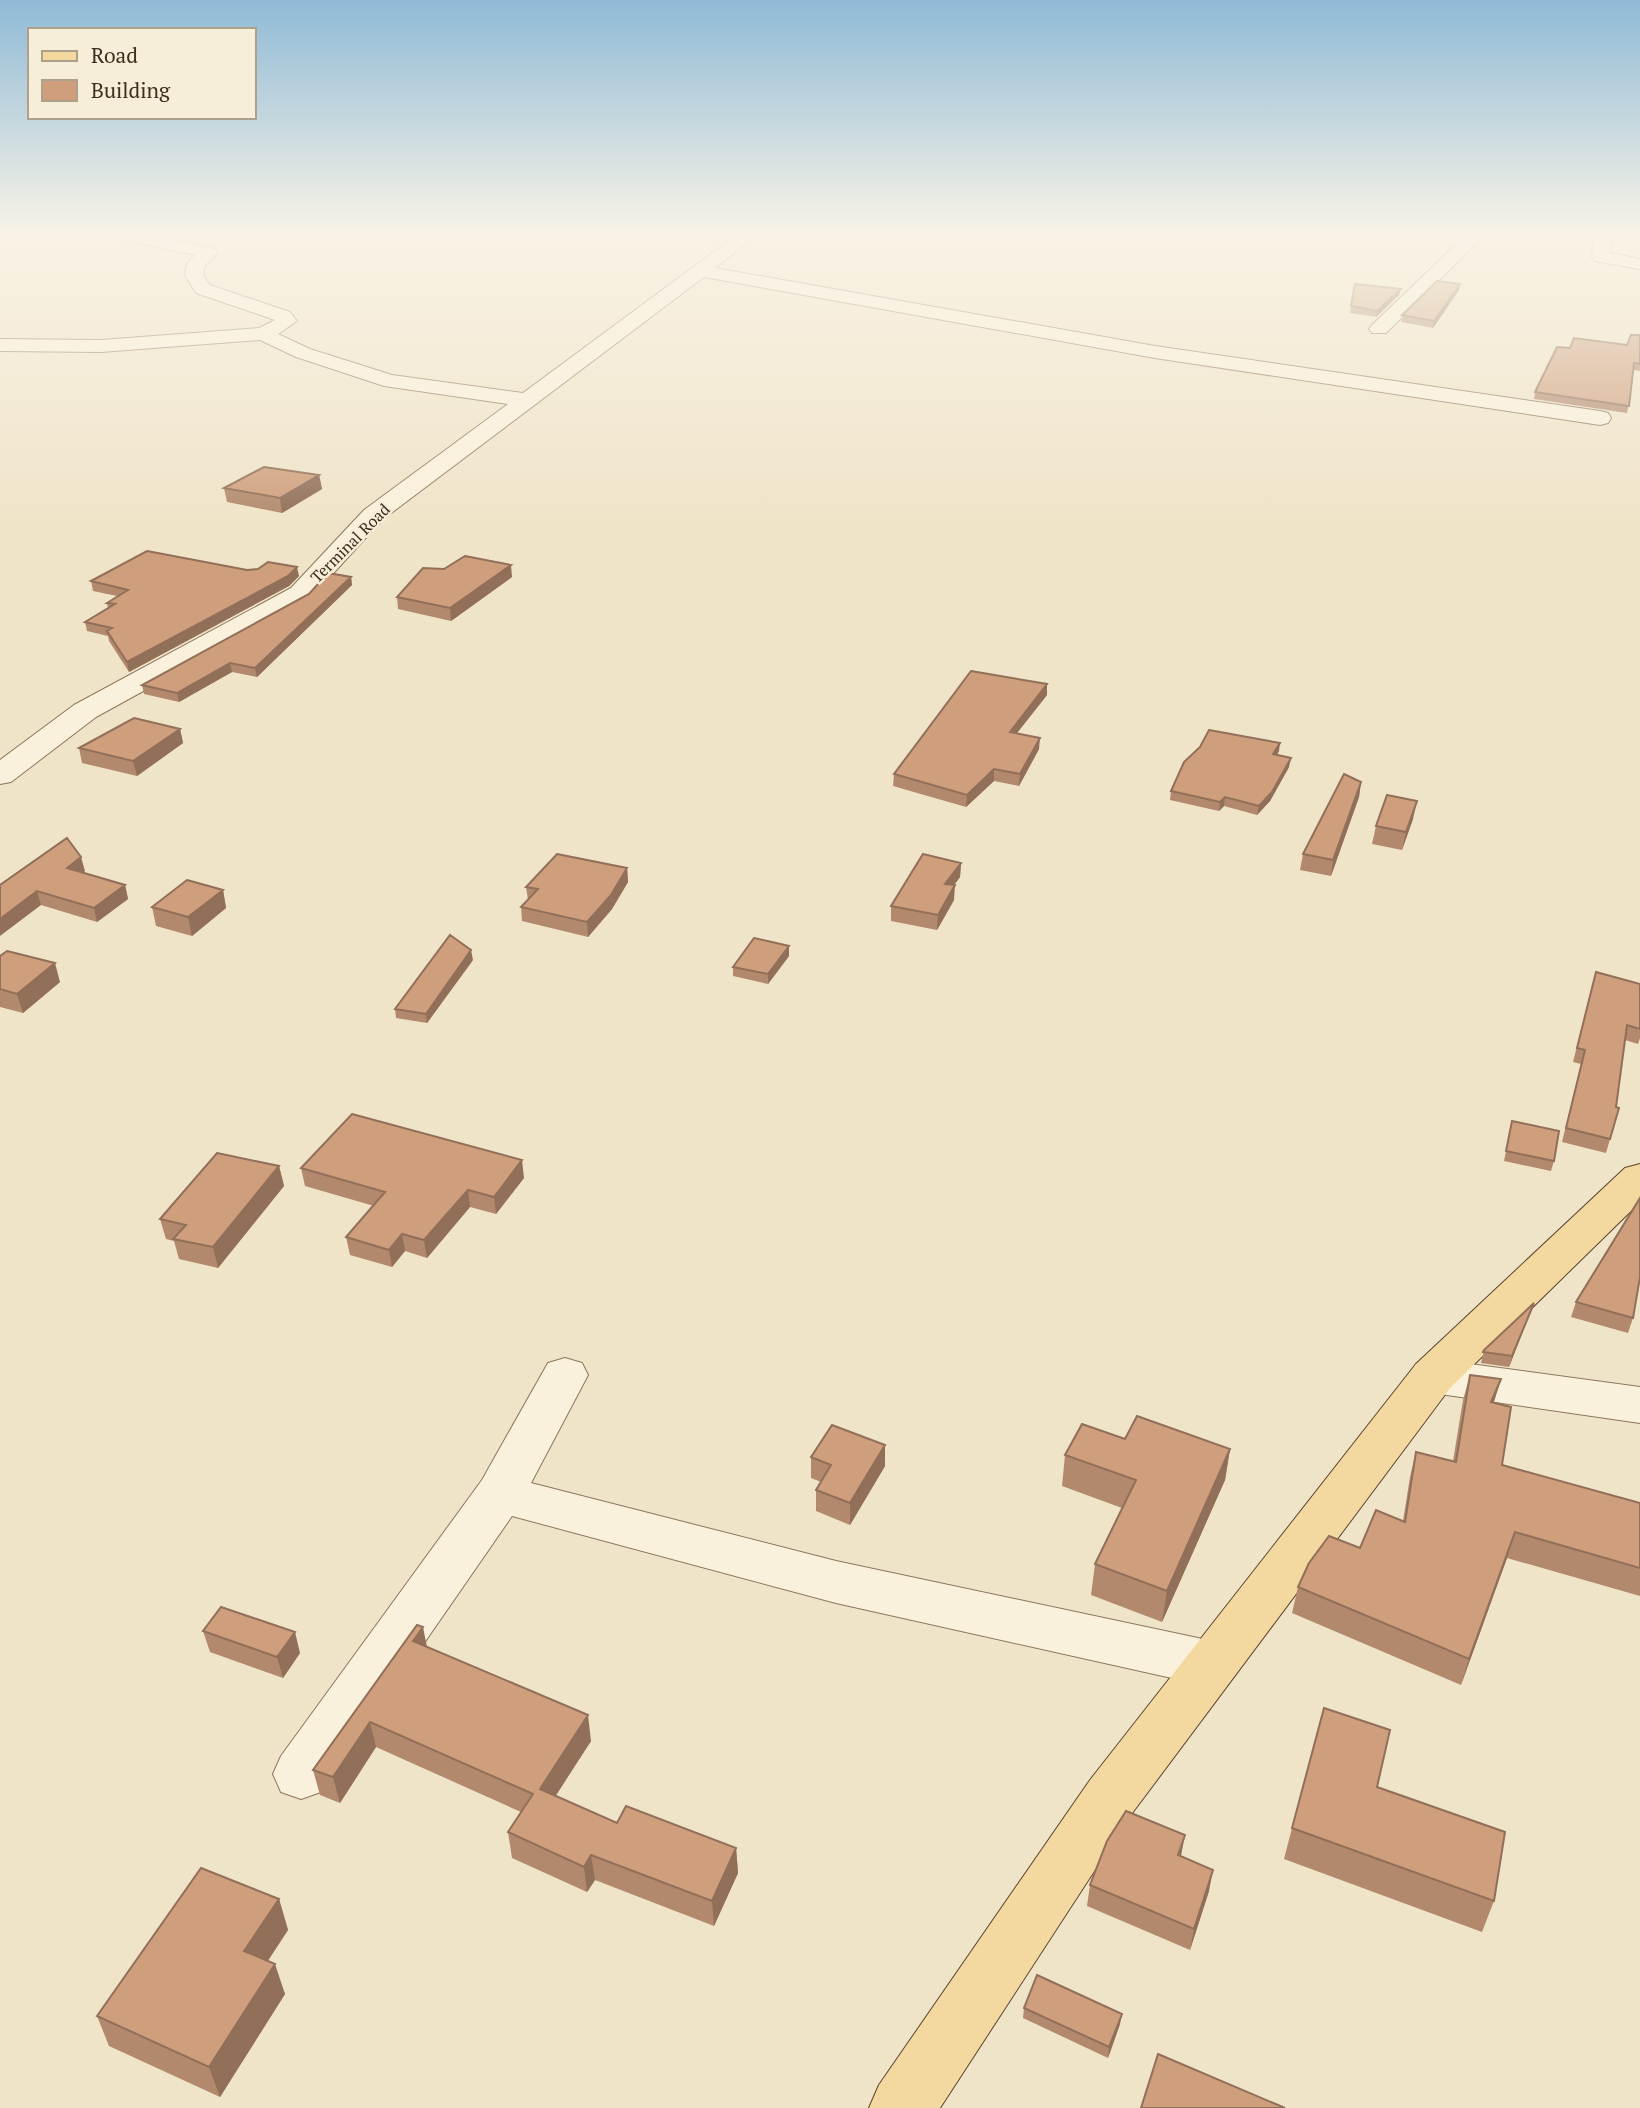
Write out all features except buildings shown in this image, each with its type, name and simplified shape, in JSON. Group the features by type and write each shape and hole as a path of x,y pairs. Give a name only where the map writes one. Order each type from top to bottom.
{"main road":[{"path":"902,2108 1110,1798 1433,1376 1640,1178"}],"street":[{"path":"0,345 102,346 267,332"},
{"name":"Terminal Road","path":"0,775 85,711 300,594 373,515 619,332"},
{"path":"1045,332 1155,352 1600,418"},
{"path":"264,334 303,353 372,376 527,400"},
{"path":"301,1774 500,1494 565,1375"},
{"path":"1433,1376 1640,1405"},
{"path":"500,1494 836,1583 1212,1664"}]}
